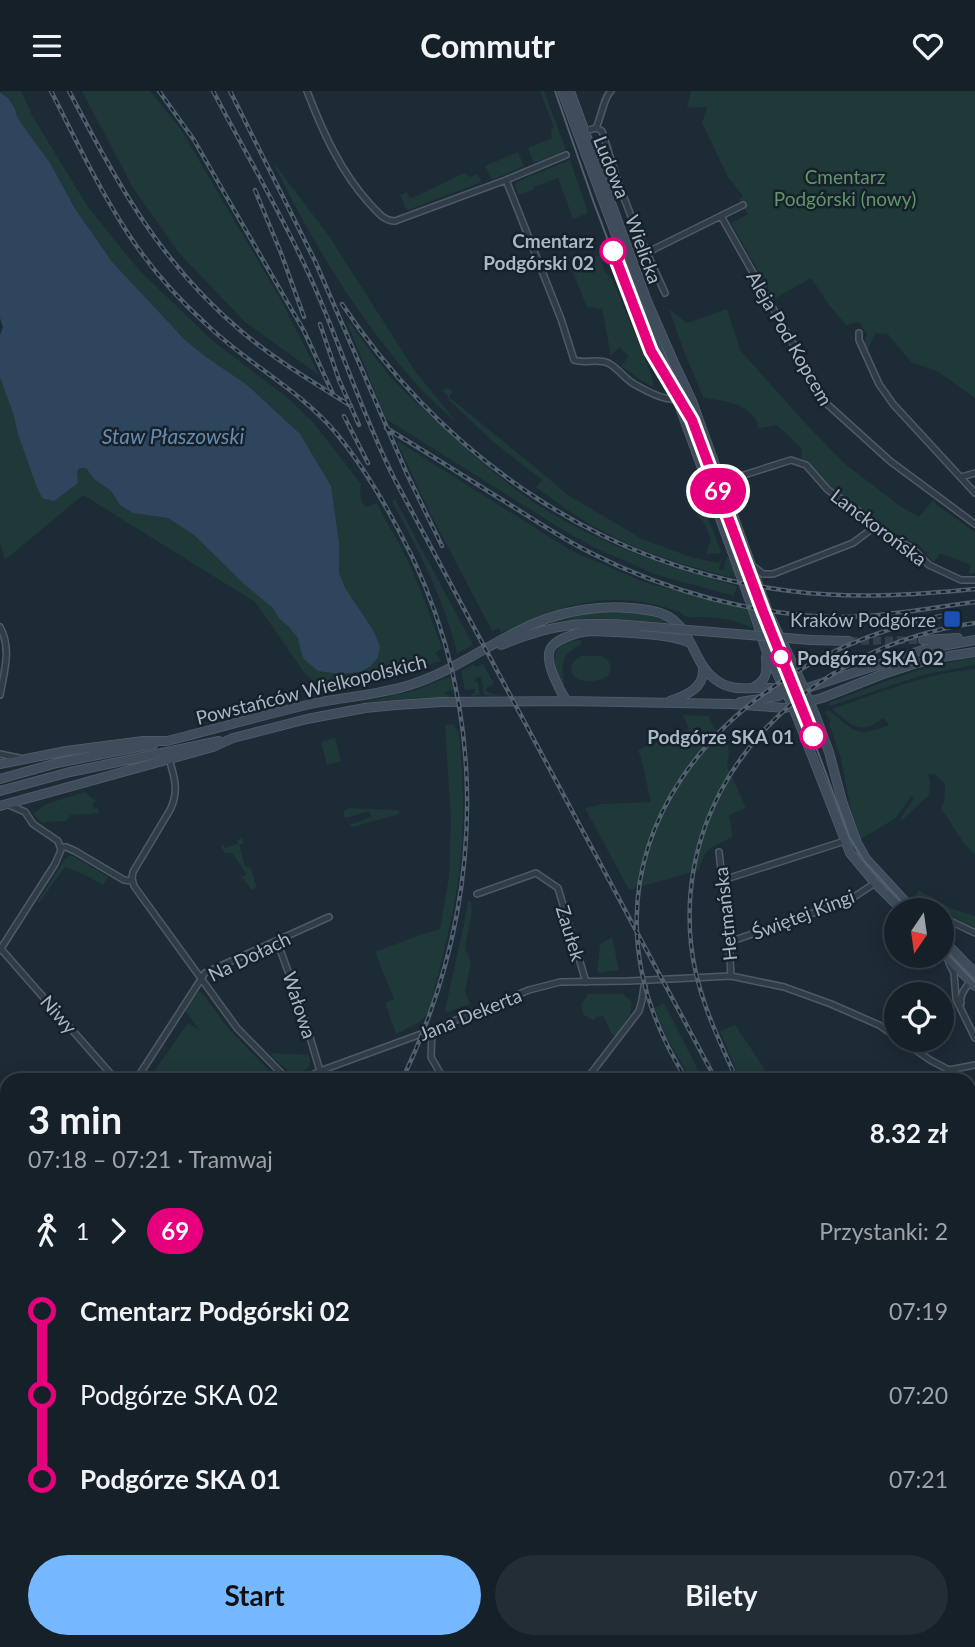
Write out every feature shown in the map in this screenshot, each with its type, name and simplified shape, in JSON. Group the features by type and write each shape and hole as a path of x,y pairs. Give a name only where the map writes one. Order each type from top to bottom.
{"main road":[{"name":"Wielicka","path":"562,91 677,399 766,650 793,707 845,841 855,861 890,898"},
{"name":"Wielicka","path":"570,91 647,301 697,414 768,612 810,702 861,852 902,898"},
{"name":"Powstańców Wielkopolskich","path":"0,764 66,751 143,741 167,741 313,704 399,688 446,671 517,631 551,617 583,610 638,609 665,615 681,627 711,677 735,688 772,688 786,692"},
{"path":"478,653 541,630 565,625 605,623 849,641"},
{"path":"567,701 559,689 549,662 550,649 559,639 583,631 607,631 670,636 684,639 692,645"},
{"path":"923,640 975,638"},
{"name":"Powstańców Wielkopolskich","path":"730,704 804,689 926,649 975,638"},
{"path":"748,688 759,685 766,677 766,650"},
{"name":"Powstańców Wielkopolskich","path":"4,805 213,747 233,738 307,719 365,708 442,702 567,701 793,707 914,664 975,652"},
{"path":"664,703 697,688 703,678 704,667"},
{"path":"0,791 49,777 233,738"},
{"path":"0,779 47,766 167,741"},
{"path":"954,954 974,979"},
{"path":"954,962 974,979"}],"street":[{"path":"307,91 320,125 345,171 358,190 383,218 389,221 506,180 566,155"},
{"path":"596,128 606,96 611,91"},
{"name":"Ludowa","path":"584,131 596,128 602,131 618,182 665,293"},
{"path":"506,180 561,319 574,360 608,363 633,383 664,398 686,403 697,414"},
{"path":"646,253 743,205"},
{"name":"Aleja Pod Kopcem","path":"721,216 827,404 890,461 975,524"},
{"path":"859,333 859,340 879,384 893,404 975,493"},
{"name":"Lanckorońska","path":"722,482 791,460 798,461 806,465 828,490 860,512 873,527 912,548 927,564 961,580 975,580"},
{"path":"961,477 975,473"},
{"path":"751,563 763,574 773,574 853,543 873,527"},
{"path":"0,627 7,645 0,695"},
{"path":"0,754 29,758"},
{"path":"169,759 176,784 175,800 135,868 132,881 135,889 237,1028 281,1073"},
{"path":"25,811 31,797"},
{"path":"0,950 61,853 61,847 55,838 33,824 25,811 4,805"},
{"path":"723,880 845,841"},
{"path":"61,847 75,851 124,880 132,881"},
{"name":"Hetmańska","path":"719,852 731,976"},
{"name":"Zaułek","path":"477,894 536,873 558,888 586,982"},
{"name":"Świętej Kingi","path":"729,941 848,901 875,883"},
{"name":"Na Dołach","path":"141,1073 207,972 330,917"},
{"path":"954,923 975,933"},
{"name":"Wałowa","path":"277,941 302,1007 320,1071"},
{"name":"Niwy","path":"0,950 110,1073"},
{"path":"951,968 956,999 975,1038"},
{"name":"Jana Dekerta","path":"316,1073 529,990 561,982 731,976 784,987 831,1004 884,1028"},
{"path":"962,1010 960,1000 974,979"},
{"path":"591,1073 639,1011 645,980"},
{"path":"432,1030 431,1056 439,1073"},
{"name":"Jana Dekerta","path":"918,1052 948,1073 975,1065"}],"green space":[{"path":"0,91 21,91 33,117 88,207 139,270 213,341 288,398 312,421 361,484 364,505 367,507 377,503 419,587 442,648 435,653 441,661 354,686 322,689 306,675 255,602 83,495 5,560 0,543 0,366 69,468 86,468 94,479 138,513 145,514 200,359 116,270 72,203 59,194 7,97"},
{"path":"82,91 150,91 180,128 281,300 319,375 245,322 178,252 133,188"},
{"path":"540,91 544,91 566,150 534,163 528,148 552,138 551,129 554,128"},
{"name":"Cmentarz Podgórski (nowy)","path":"691,91 975,91 975,398 939,372 911,362 888,334 875,333 867,352 864,343 867,334 859,322 846,325 811,278 774,299 731,223 748,214 739,199 743,196 728,177 702,123 707,107 687,108"},
{"path":"518,152 524,166 492,180 485,166"},
{"path":"570,160 588,213 573,219 558,178 518,195 516,182"},
{"path":"273,162 329,236 415,371 458,424 419,387 376,335 338,280"},
{"path":"464,173 470,177 478,174 480,183 408,210 405,207 400,195 407,192 410,199"},
{"path":"599,255 605,272 612,278 651,373 654,387 621,366 629,356 619,347 611,356 602,309 587,307 570,266 582,258"},
{"path":"669,309 687,323 727,309 740,350 844,463 900,506 919,517 933,500 975,532 975,573 968,574 971,565 940,553 934,562 932,561 919,545 890,531 830,488 801,458 802,449 777,425 759,428 751,413 737,405 703,397"},
{"path":"350,323 399,386 477,458 532,501 580,529 631,552 737,586 734,596 657,575 593,547 386,419 348,325"},
{"path":"448,388 453,392 449,397 568,495 642,539 691,557 717,563 722,558 719,569 725,568 727,556 737,577 733,577 731,572 730,577 653,554 615,538 574,515 536,487 542,480 491,440 447,398 442,390"},
{"path":"396,440 570,550 644,582 727,605 748,608 752,628 727,619 688,617 648,603 609,600 554,611 501,633 499,628 492,631 431,515"},
{"path":"697,490 721,553 706,554 711,539 703,521 697,516 701,512 697,507 692,507 690,498 691,493"},
{"path":"395,499 473,645 457,653 438,594 392,501"},
{"path":"623,612 653,615 670,623 597,618 559,621 585,614"},
{"path":"579,640 581,645 564,660 564,683 561,684 555,661 557,649"},
{"path":"582,656 602,656 607,659 611,667 609,675 593,681 576,678 571,672 572,665"},
{"path":"975,658 975,665 923,675 830,706 828,703 917,671"},
{"path":"474,664 476,667 483,664 494,684 486,688 486,691 500,696 484,695 481,677 476,677 475,682 478,682 480,695 470,696 475,689 465,690 461,671"},
{"path":"975,669 975,855 963,842 941,808 945,784 935,774 928,774 929,795 902,820 900,819 914,798 911,796 896,818 861,839 851,810 841,759 825,712 831,712 853,729 864,732 875,730 889,725 883,718 868,727 856,727 832,709 921,679"},
{"path":"449,677 454,690 444,692 451,697 360,703 413,691"},
{"path":"683,715 709,716 713,727 727,740 727,766 746,808 729,815 733,837 707,852 699,870 629,890 585,808 602,804 651,802 638,750 689,729"},
{"path":"453,724 459,733 463,803 461,856 453,908 429,1011 420,1022 396,1034 385,1003 394,999 375,952 440,929 449,877 451,820 445,725"},
{"path":"335,738 341,761 327,765 321,742"},
{"path":"85,792 96,802 92,803 99,813 70,815 67,821 43,824 33,814 46,804"},
{"path":"349,808 400,811 399,814 353,827 349,825 372,817 369,811 346,818 344,811"},
{"path":"242,838 244,844 239,844 245,866 251,868 256,885 252,890 241,876 246,873 232,853 225,853 221,847 223,844 225,848 238,844 237,840"},
{"path":"71,855 108,877 103,885 65,867 39,903 37,902 65,859"},
{"path":"918,890 933,898 916,898"},
{"path":"468,901 471,901 472,910 465,948 471,962 465,991 470,1004 447,1012 445,1010"},
{"path":"954,909 975,916 975,929 954,919"},
{"path":"612,937 619,970 597,973 600,944"},
{"path":"198,992 203,994 228,1028 271,1073 153,1073 188,1023 200,1031 185,1010"},
{"path":"588,994 623,994 632,1002 630,1015 615,1036 603,1016 595,1017 594,1021 584,1015 581,1005"},
{"path":"664,1003 699,1073 687,1073 654,1008"},
{"path":"735,1025 767,1073 737,1073 720,1031"},
{"path":"271,1055 308,1055 310,1066 301,1073 290,1073"}],"water":[{"name":"Staw Płaszowski","path":"0,92 14,107 18,119 50,163 74,207 112,262 185,340 247,385 300,434 331,486 339,543 339,573 345,588 373,630 380,646 378,657 371,666 360,672 340,674 318,671 303,658 298,638 273,608 193,534 168,518 133,513 120,505 111,491 94,479 86,468 79,468 78,483 54,501 42,498 0,377 0,335 3,327 0,318"}],"tunnel":[{"path":"849,641 923,640"}],"tram line":[{"path":"555,91 647,344 692,420 849,836 864,861 898,898"},
{"name":"69","path":"613,251 651,351 692,420 813,736"},
{"path":"954,960 975,982"}],"railway":[{"path":"51,91 106,198 144,257 205,323 306,403 336,433 384,504 429,595 450,664 463,733 467,803 463,874 450,944 430,1013 405,1073"},
{"path":"69,91 123,190 163,249 186,277 212,305 254,342 351,406"},
{"path":"159,91 194,140 304,331 333,394"},
{"path":"213,91 301,257 394,478 712,1073"},
{"path":"230,91 315,261 407,474 442,546"},
{"path":"255,190 304,317"},
{"path":"342,304 383,360 430,411 480,457 535,497 593,531 656,558 721,578 790,591 883,595 975,589"},
{"path":"320,324 339,380 359,425"},
{"path":"344,416 368,463"},
{"path":"386,428 580,547 649,579 711,599 774,611 837,617 889,614 975,602"},
{"path":"684,1073 648,998 637,919 649,845 681,779 731,721 795,673 869,637 951,614"},
{"path":"734,1073 702,997 691,944 692,882 706,825 731,773 767,728 810,689 861,658 916,636 975,623"}],"place":[{"name":"Cmentarz Podgórski 02","path":"613,251"},
{"name":"Kraków Podgórze","path":"952,619"},
{"name":"Podgórze SKA 02","path":"781,657"},
{"name":"Podgórze SKA 01","path":"813,736"}]}
